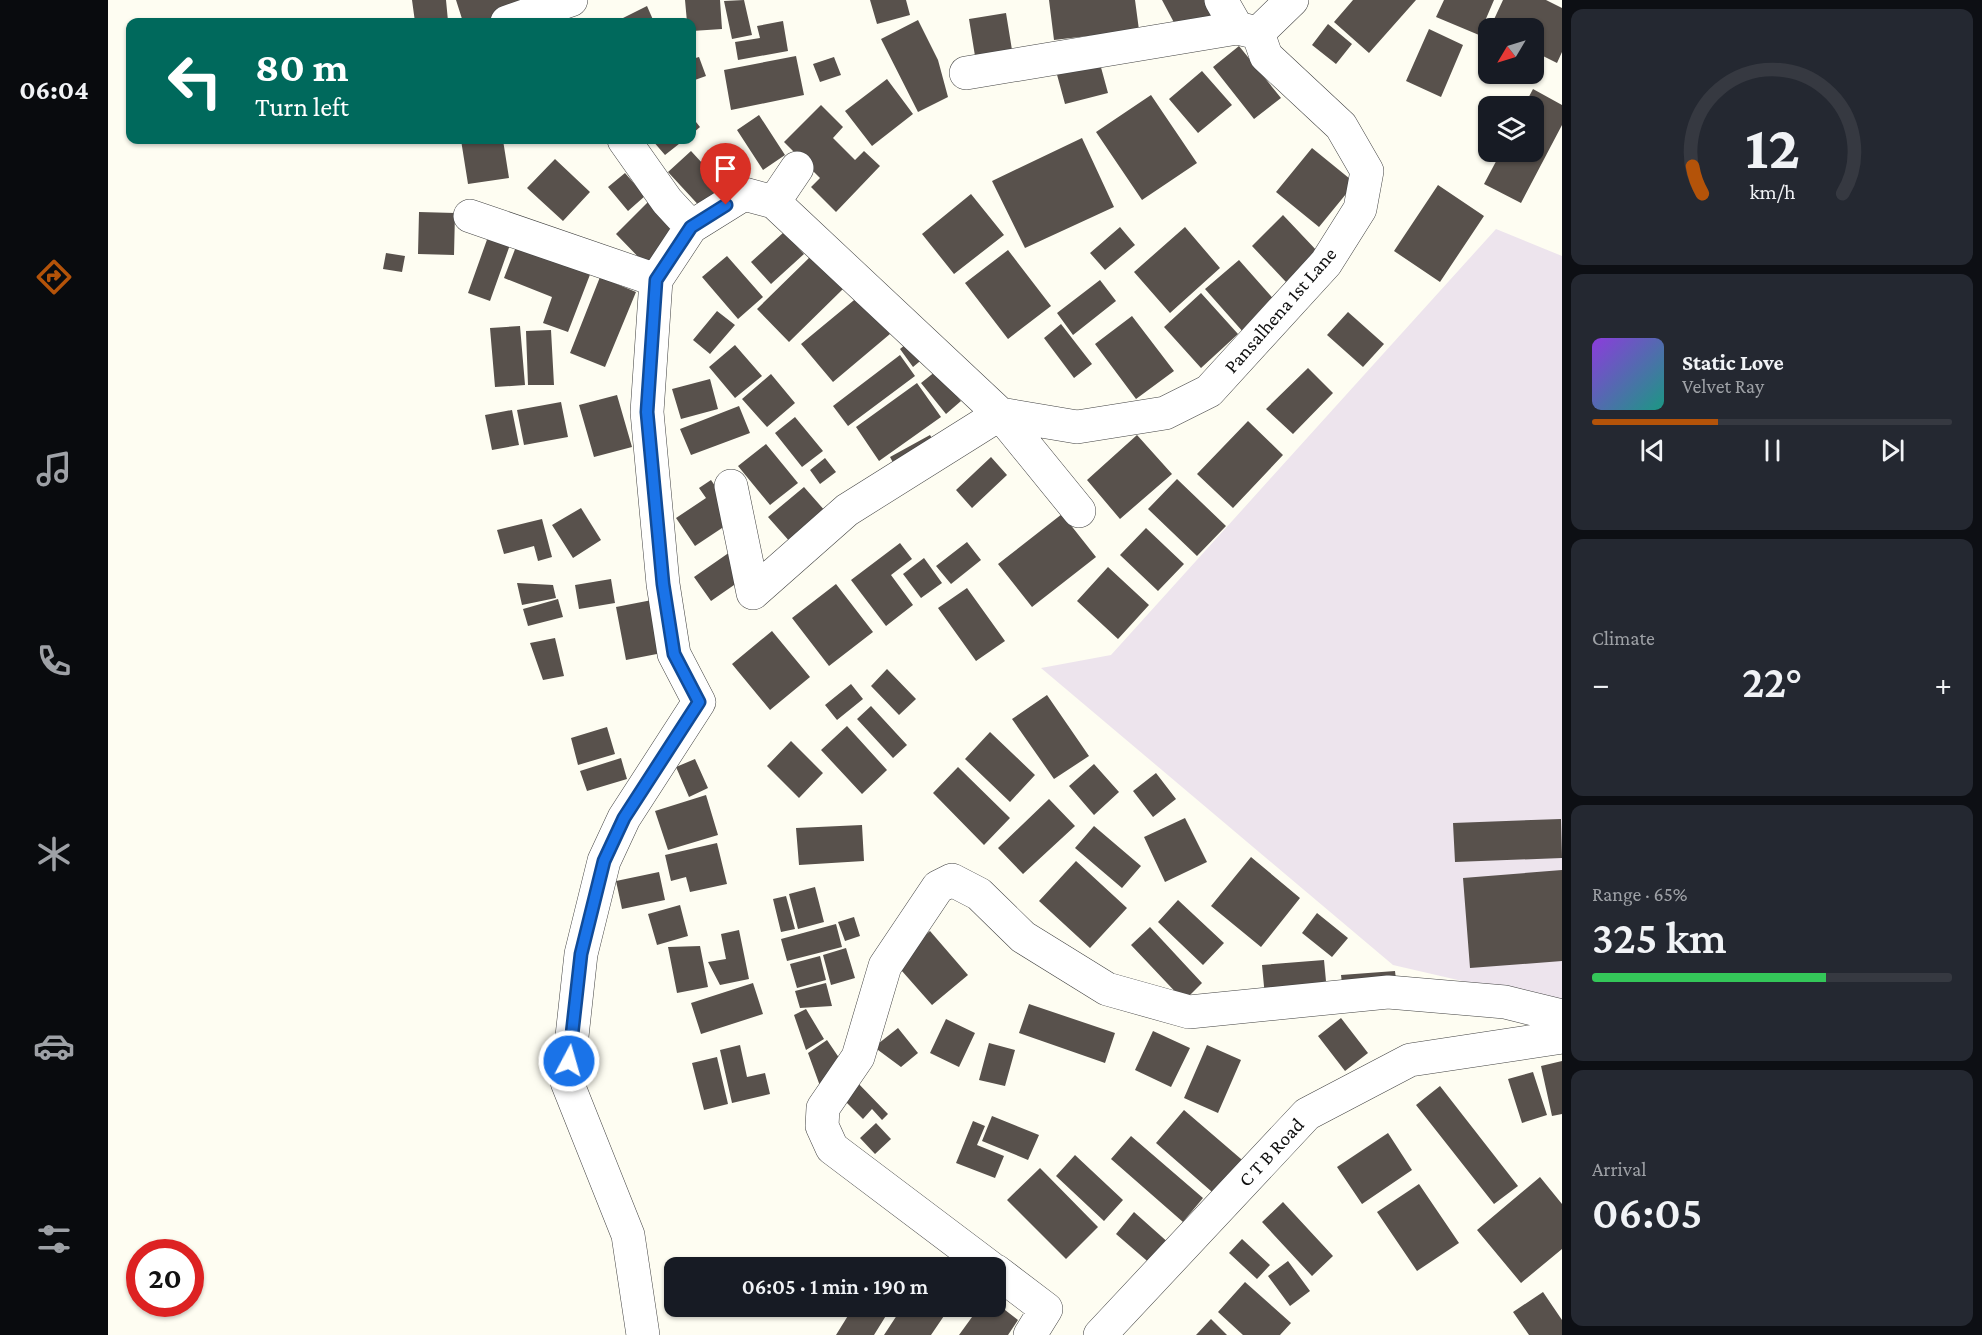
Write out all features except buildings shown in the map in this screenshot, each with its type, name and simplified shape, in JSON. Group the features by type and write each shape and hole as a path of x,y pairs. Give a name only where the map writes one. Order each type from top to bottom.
{"street":[{"path":"519,18 571,0"},
{"path":"966,73 1239,20 1292,0"},
{"name":"Pansalhena 1st Lane","path":"1000,414 1077,427 1165,413 1209,391 1326,263 1360,208 1367,171 1341,126 1266,56 1239,20"},
{"path":"627,144 667,201 691,227"},
{"path":"774,202 797,168"},
{"path":"644,1335 628,1236 567,1082 581,954 604,861 624,818 699,702 674,654 663,584 647,412 656,280 691,227 744,194 774,202 1000,414 1079,511"},
{"path":"470,216 656,280"},
{"path":"731,486 753,593 847,510 1000,414"},
{"path":"976,1257 832,1148 822,1126 823,1107 858,1057 885,966 938,887 952,880 979,894 1023,937 1107,989 1189,1012 1388,992 1505,1002 1562,1016"},
{"name":"C T B Road","path":"1100,1335 1307,1114 1410,1060 1562,1037"},
{"path":"1006,1279 1046,1309 1030,1335"}],"shaded area":[{"path":"1496,229 1562,256 1562,1004 1393,965 1041,668 1111,655"}],"route":[{"path":"569,1061 581,954 604,861 624,818 647,786 699,702 674,654 663,584 647,412 656,280 691,227 726,205"}]}
